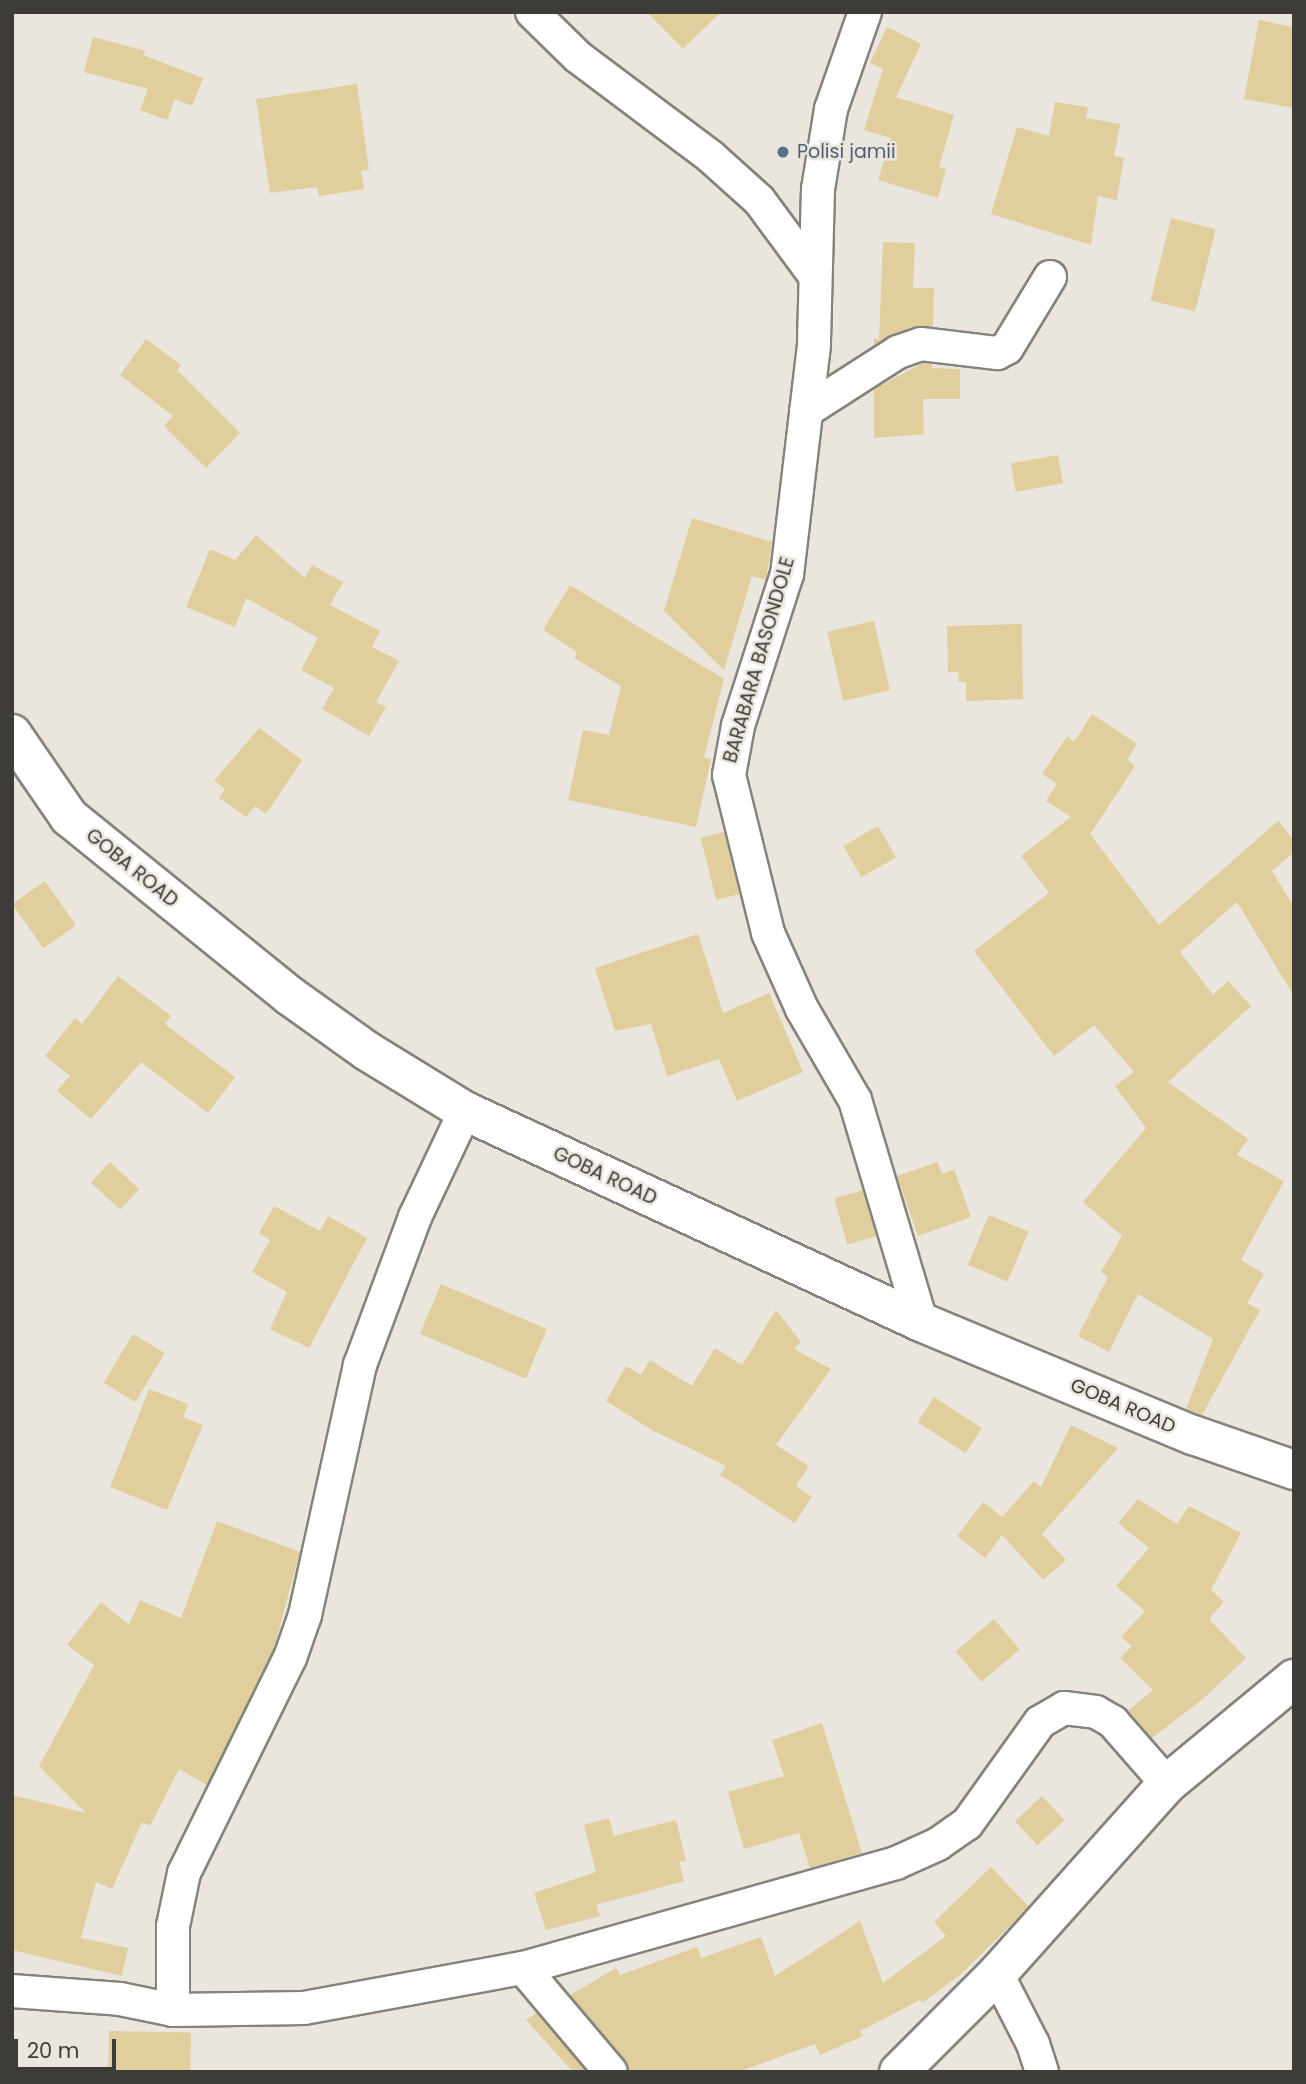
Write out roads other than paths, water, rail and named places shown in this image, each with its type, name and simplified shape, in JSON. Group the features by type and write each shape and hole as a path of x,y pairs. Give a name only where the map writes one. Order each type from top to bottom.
{"main road":[{"name":"GOBA ROAD","path":"12,734 69,817 290,996 367,1051 465,1111 921,1322 1193,1435 1294,1470"},
{"path":"898,2072 997,1973 1167,1784 1294,1679"}],"street":[{"path":"532,12 578,57 710,157 759,200 813,273"},
{"name":"BARABARA BASONDOLE","path":"857,16 831,109 818,189 813,273 814,345 787,575 737,726 729,775 768,933 802,1009 860,1110 921,1322"},
{"path":"806,411 898,352 922,344 997,353 1007,348 1050,277"},
{"path":"173,2010 173,1926 184,1872 290,1658 305,1615 360,1365 415,1217 465,1111"},
{"path":"12,1992 120,2000 173,2010 304,2008 523,1968 896,1863 938,1844 967,1824 1040,1723 1064,1708 1096,1712 1113,1721 1167,1784"},
{"path":"523,1968 611,2072"},
{"path":"997,1973 1033,2044 1042,2072"}],"place":[{"name":"Polisi jamii","path":"783,152"}]}
